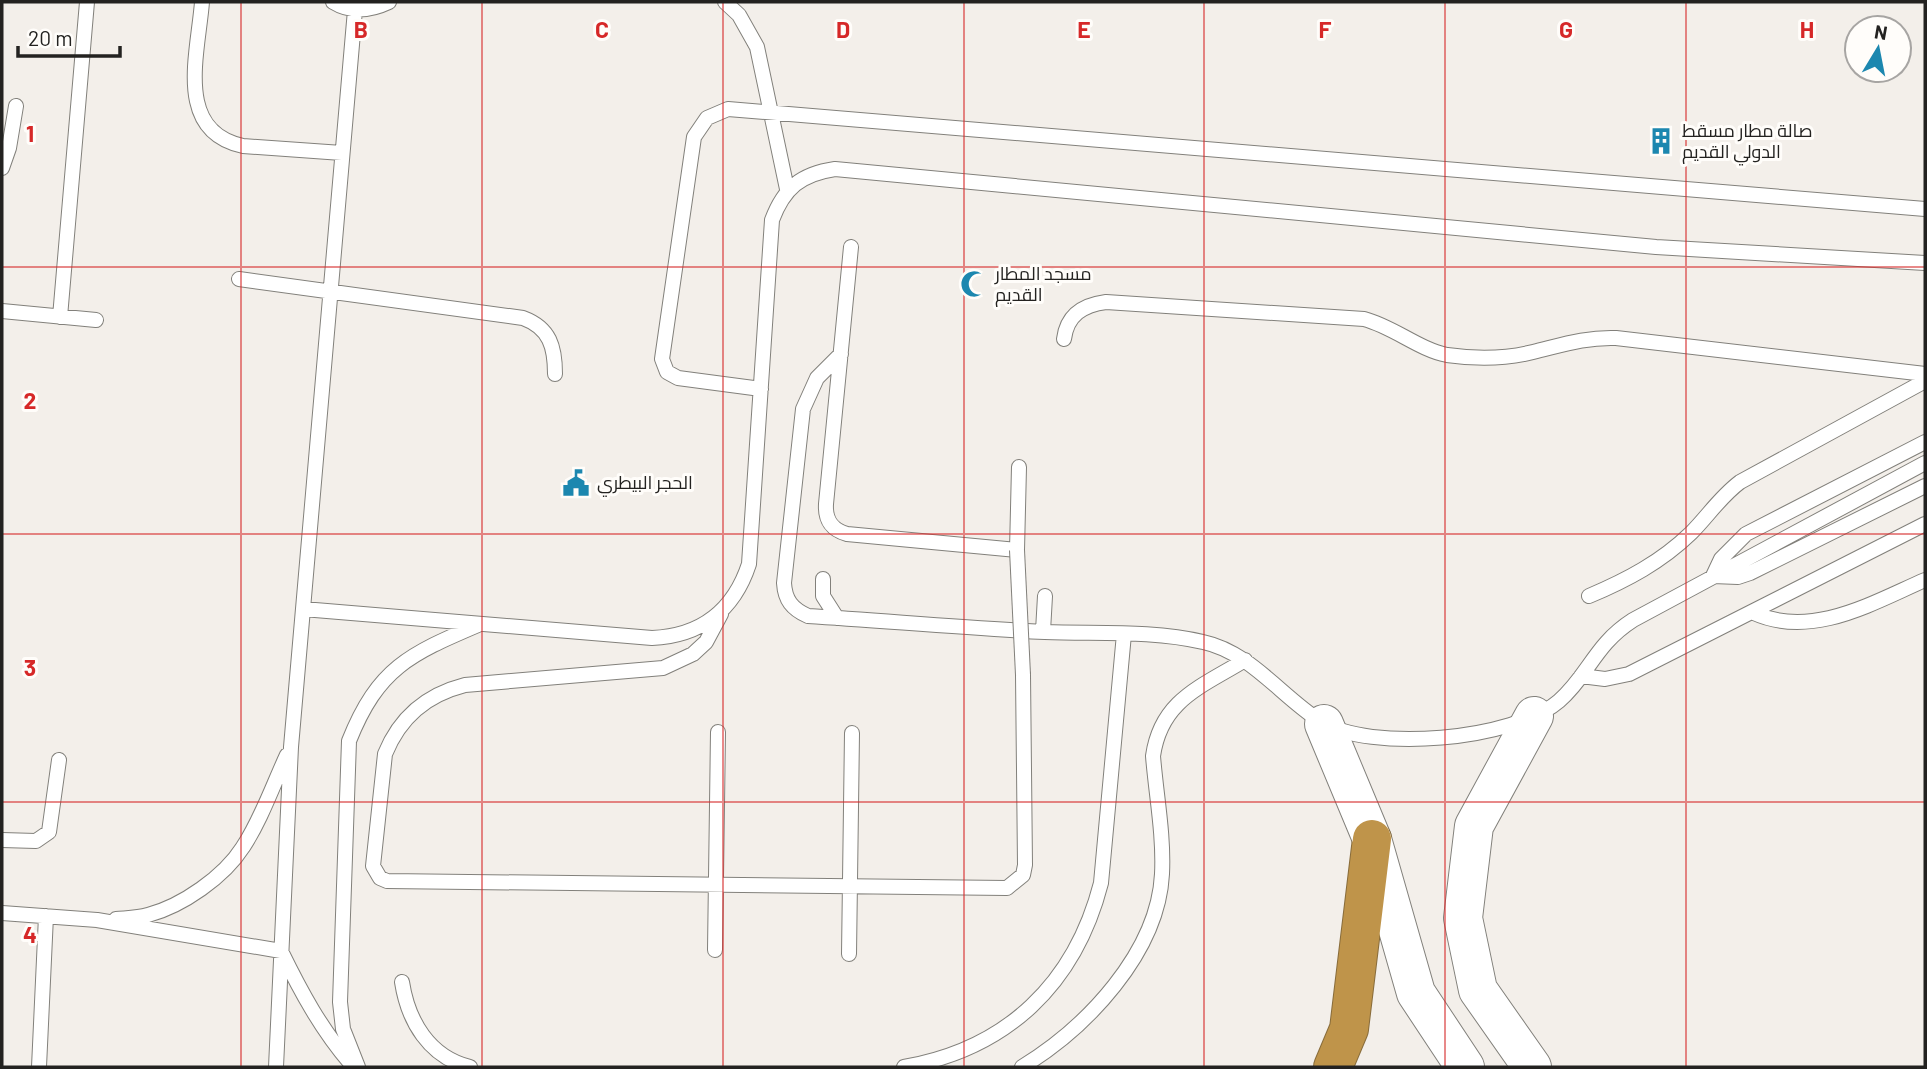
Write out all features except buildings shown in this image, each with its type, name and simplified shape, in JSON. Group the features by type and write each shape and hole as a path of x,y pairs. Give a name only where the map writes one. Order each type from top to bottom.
{"highway":[{"path":"1334,1067 1349,1029 1372,839"}],"street":[{"path":"1532,1067 1478,990 1463,918 1474,826 1534,716"},
{"path":"1324,724 1372,839 1416,993 1465,1067"}],"lane":[{"path":"60,317 87,2"},
{"path":"202,2 195,100 206,127 228,143 243,146 342,153"},
{"path":"333,2 355,10 372,9 389,2"},
{"path":"724,2 750,30 787,189"},
{"path":"276,1067 291,747 355,10"},
{"path":"2,167 9,148 16,106"},
{"path":"761,389 678,378 667,372 662,359 694,137 699,127 717,112 728,108 1925,209"},
{"path":"1019,467 1017,550 1023,675 1025,865 1023,875 1007,888 996,890 387,881 380,878 373,866 384,754 402,722 430,698 465,685 663,668 679,663 700,648 715,628 721,612 743,582 749,564 772,220 787,189 818,172 835,169 1656,247 1925,263"},
{"path":"851,247 825,513 833,528 847,534 1017,550"},
{"path":"239,279 523,317 538,325 549,336 554,351 555,374"},
{"path":"1064,339 1068,322 1074,314 1082,308 1106,302 1364,319 1397,330 1429,349 1447,355 1509,356 1565,341 1600,337 1925,374"},
{"path":"2,311 96,320"},
{"path":"841,354 817,379 803,410 784,583 787,600 799,612 808,616 1124,634 1203,642 1245,660 1294,704 1324,724 1354,732 1417,739 1479,733 1534,716 1558,701 1581,676 1601,645 1616,631 1925,463"},
{"path":"1589,596 1634,576 1674,548 1726,492 1740,482 1925,381"},
{"path":"1713,576 1721,559 1746,534 1925,442"},
{"path":"1713,576 1738,577 1750,573 1925,486"},
{"path":"1581,676 1605,679 1629,674 1925,524"},
{"path":"823,579 823,596 837,618"},
{"path":"1754,613 1772,621 1826,619 1925,580"},
{"path":"1042,631 1045,596"},
{"path":"303,609 671,637 690,632 721,612"},
{"path":"356,1067 343,1029 340,1002 349,741 365,705 396,667 420,650 483,623"},
{"path":"904,1067 968,1048 1013,1022 1052,985 1081,942 1092,918 1101,883 1124,634"},
{"path":"1022,1067 1086,1016 1112,987 1144,938 1159,898 1162,875 1153,756 1156,737 1163,720 1181,699 1245,660"},
{"path":"715,950 718,733"},
{"path":"849,954 852,733"},
{"path":"97,920 148,916 190,895 218,874 243,848 291,747"},
{"path":"2,839 36,841 49,832 59,760"},
{"path":"2,913 97,920 281,951"},
{"path":"38,1067 46,916"},
{"path":"281,951 329,1038 356,1067"},
{"path":"402,982 405,1003 413,1023 426,1041 443,1055 470,1067"}],"place":[{"name":"صالة مطار مسقط الدولي القديم","path":"1661,141"},
{"name":"مسجد المطار القديم","path":"974,284"},
{"name":"الحجر البيطري","path":"576,483"}]}
